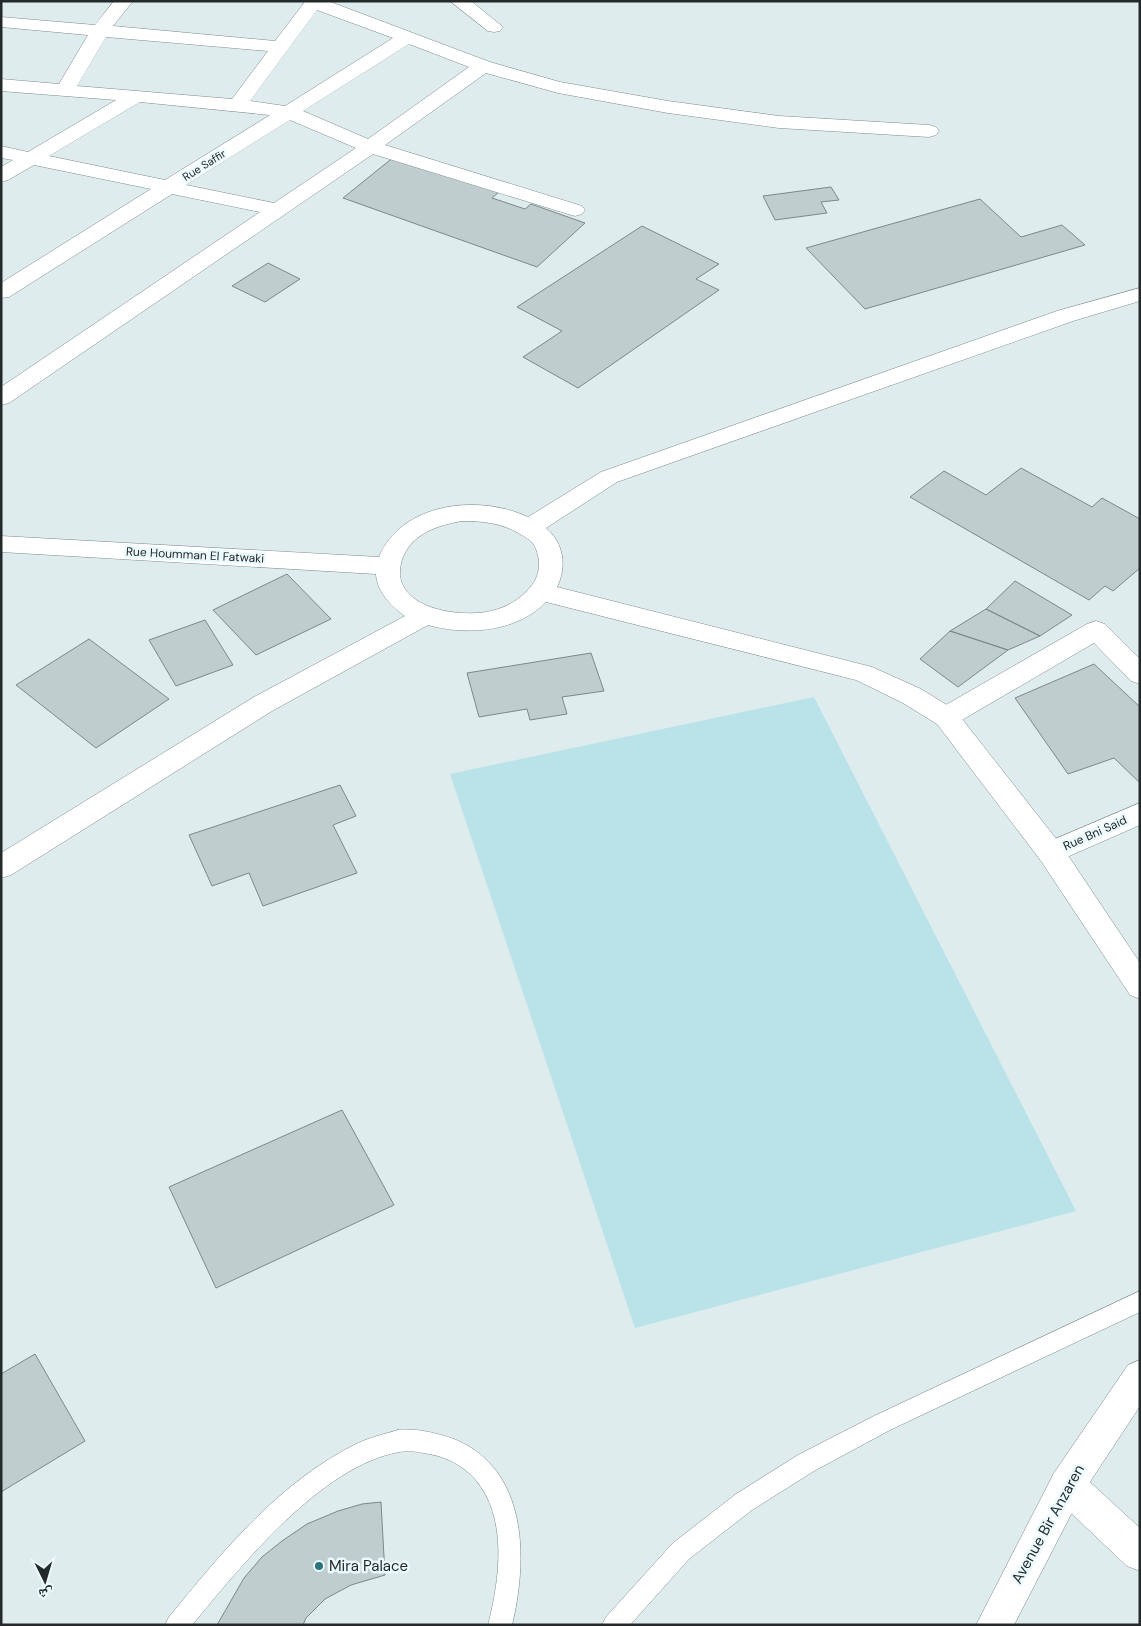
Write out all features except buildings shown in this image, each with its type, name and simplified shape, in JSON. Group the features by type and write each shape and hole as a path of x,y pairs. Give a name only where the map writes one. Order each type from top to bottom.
{"street":[{"path":"66,89 101,29 124,1"},
{"path":"459,1 494,27"},
{"path":"237,105 312,2 483,66 558,87 668,107 779,122 929,131"},
{"path":"1,22 101,29 281,47"},
{"name":"Rue Saffir","path":"1,292 407,38"},
{"path":"1,398 370,147 483,66"},
{"path":"1,85 66,89 237,105 288,112 370,147 575,210"},
{"path":"1,176 136,96"},
{"path":"1,152 278,210"},
{"path":"528,528 609,476 1065,316 1140,294"},
{"path":"462,513 490,514 516,520 528,528 536,533 549,550 553,562 550,581 542,592 536,600 515,614 482,622 454,622 426,615 405,603 391,585 388,566 395,548 416,527 440,517 462,513"},
{"name":"Rue Houmman El Fatwaki","path":"1,544 388,566"},
{"path":"542,592 863,673 912,696 946,717 1051,853 1140,987"},
{"path":"1,867 263,704 426,615"},
{"path":"946,717 1096,630 1139,672"},
{"name":"Rue Bni Said","path":"1051,853 1140,813"},
{"name":"Avenue Bir Anzaren","path":"994,1625 1067,1485 1140,1376"},
{"path":"1067,1485 1140,1553"}],"lane":[{"path":"614,1625 681,1551 744,1502 775,1482 806,1463 882,1424 1140,1301"},
{"path":"177,1625 244,1546 271,1519 304,1491 358,1455 378,1446 399,1441 426,1442 446,1447 466,1456 481,1468 492,1482 500,1499 507,1528 511,1569 505,1611 500,1625"}],"shaded area":[{"path":"814,697 1076,1211 635,1328 450,774"}],"place":[{"name":"Mira Palace","path":"319,1566"}]}
